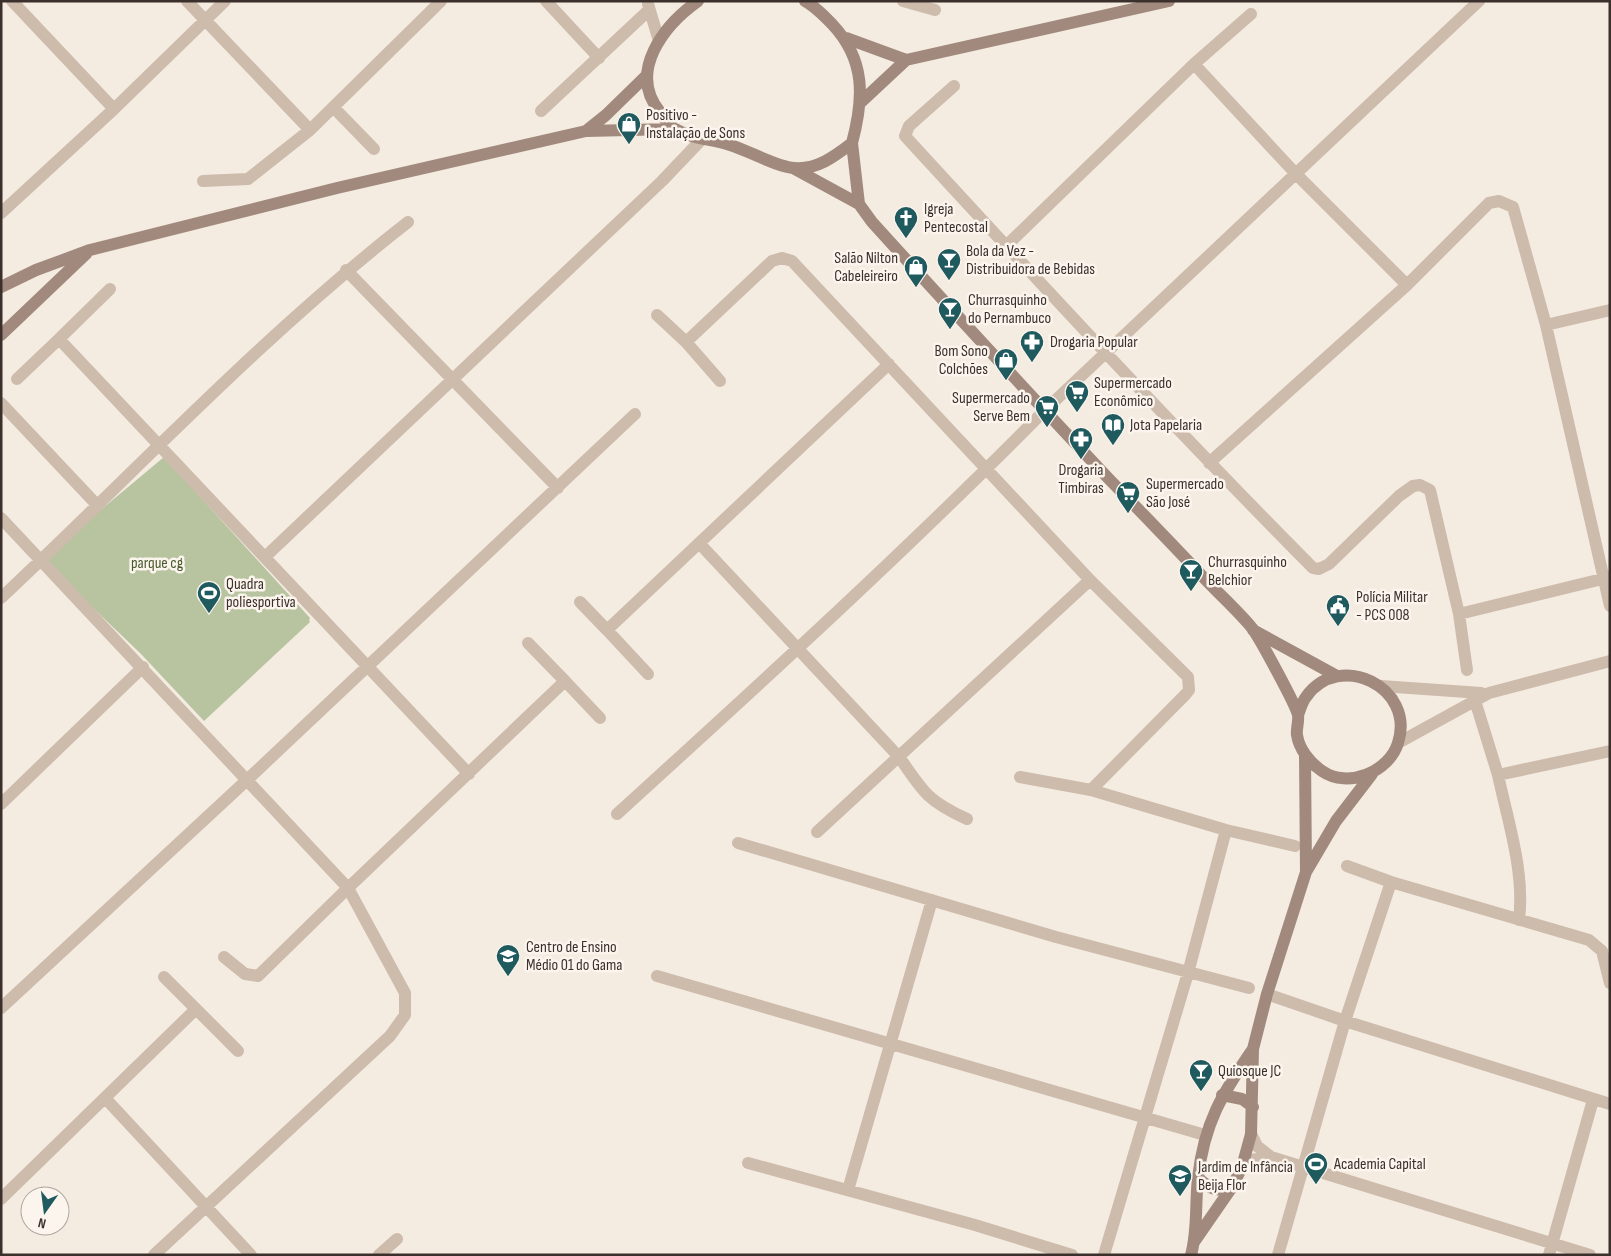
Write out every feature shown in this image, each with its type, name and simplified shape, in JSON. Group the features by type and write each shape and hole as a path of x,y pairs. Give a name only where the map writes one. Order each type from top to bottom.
{"street":[{"path":"12,1 114,109"},
{"path":"187,1 310,130"},
{"path":"1,213 114,109 225,1"},
{"path":"203,181 248,179 310,130 334,108 440,1"},
{"path":"546,1 599,58"},
{"path":"586,131 618,104 647,74 659,41 683,12 698,1"},
{"path":"903,1 935,10"},
{"path":"861,102 906,60 1169,1"},
{"path":"617,814 797,649 985,470 1044,411 1479,1"},
{"path":"811,3 846,38 858,69 861,102 852,144 859,204"},
{"path":"540,111 599,58 648,6 659,41"},
{"path":"1006,246 1194,64 1250,14"},
{"path":"846,38 906,60"},
{"path":"1194,64 1296,174 1407,285"},
{"path":"647,74 654,104 673,129"},
{"path":"954,86 909,126 905,136 1105,354 1313,568 1319,569 1329,564 1399,496 1413,486 1420,485 1430,490 1459,614 1467,670"},
{"path":"334,108 374,148"},
{"path":"1,287 36,270 90,250 337,188 586,131 673,129 702,140 728,144 793,168 859,204 872,222 1044,411 1253,630 1298,715"},
{"path":"265,556 662,181 702,140"},
{"path":"793,168 814,166 832,159 852,144"},
{"path":"1209,463 1407,285 1483,207 1499,201 1508,203 1513,206 1546,325 1607,578 1610,606"},
{"path":"1,598 98,506 158,445 346,270 408,222"},
{"path":"1,334 90,250"},
{"path":"686,342 772,261 782,258 792,261 985,470 1090,580 1188,677 1190,684 1185,695 1091,790"},
{"path":"346,270 558,488"},
{"path":"17,379 110,289"},
{"path":"1546,325 1610,310"},
{"path":"657,315 686,342 720,381"},
{"path":"59,339 469,774"},
{"path":"607,630 889,364"},
{"path":"1,403 98,506"},
{"path":"1,1008 247,780 635,414"},
{"path":"1,518 42,559 348,888 405,993 405,1015 390,1036 154,1255"},
{"path":"699,543 900,758 922,790 936,804 967,819"},
{"path":"1459,614 1607,578"},
{"path":"817,832 900,758 1090,580"},
{"path":"580,602 648,674"},
{"path":"1253,630 1337,676"},
{"path":"528,643 600,718"},
{"path":"1306,872 1305,755 1297,736 1298,715 1306,697 1319,684 1337,676 1360,676 1381,686 1474,696 1610,661"},
{"path":"1,804 143,667"},
{"path":"224,958 246,974 258,976 268,969 348,888 565,681"},
{"path":"1194,1242 1232,1187 1242,1167 1251,1134 1253,1049 1306,872 1336,822 1372,774 1388,761 1398,743 1401,722 1395,702 1381,686"},
{"path":"1398,743 1474,696"},
{"path":"1474,696 1498,775 1517,863 1521,901 1519,920"},
{"path":"1498,775 1610,751"},
{"path":"1305,755 1323,772 1339,777 1347,779 1372,774"},
{"path":"1020,777 1091,790 1226,830 1295,846"},
{"path":"1104,1255 1143,1118 1188,973 1226,830"},
{"path":"738,843 1188,973 1249,988"},
{"path":"1347,866 1391,882 1589,940 1602,951 1610,983"},
{"path":"1278,1255 1345,1021 1391,882"},
{"path":"848,1190 932,900"},
{"path":"657,976 1205,1135"},
{"path":"164,977 238,1051"},
{"path":"1268,994 1345,1021 1610,1104"},
{"path":"1,1199 106,1099 196,1009"},
{"path":"1191,1255 1194,1242 1198,1178 1205,1135 1222,1095 1253,1049"},
{"path":"1222,1095 1242,1099 1253,1107"},
{"path":"106,1099 251,1255"},
{"path":"1551,1249 1594,1100"},
{"path":"1251,1134 1257,1146 1270,1157 1551,1249 1590,1255"},
{"path":"1242,1167 1251,1160 1270,1157"},
{"path":"748,1163 975,1225 1072,1255"},
{"path":"1198,1178 1216,1190 1223,1191 1232,1187"},
{"path":"379,1255 397,1239"}],"green space":[{"name":"parque cg","path":"164,457 310,618 310,622 204,721 141,654 42,559"}],"place":[{"name":"Positivo - Instalação de Sons","path":"629,145"},
{"name":"Igreja Pentecostal","path":"906,239"},
{"name":"Bola da Vez - Distribuidora de Bebidas","path":"949,281"},
{"name":"Salão Nilton Cabeleireiro","path":"916,288"},
{"name":"Churrasquinho do Pernambuco","path":"950,330"},
{"name":"Drogaria Popular","path":"1032,363"},
{"name":"Bom Sono Colchões","path":"1006,381"},
{"name":"Supermercado Econômico","path":"1077,413"},
{"name":"Supermercado Serve Bem","path":"1047,428"},
{"name":"Jota Papelaria","path":"1113,446"},
{"name":"Drogaria Timbiras","path":"1081,460"},
{"name":"Supermercado São José","path":"1128,514"},
{"name":"Churrasquinho Belchior","path":"1191,592"},
{"name":"Quadra poliesportiva","path":"209,614"},
{"name":"Polícia Militar - PCS 008","path":"1338,627"},
{"name":"Centro de Ensino Médio 01 do Gama","path":"508,977"},
{"name":"Quiosque JC","path":"1201,1092"},
{"name":"Academia Capital","path":"1316,1185"},
{"name":"Jardim de Infância Beija Flor","path":"1180,1197"}]}
